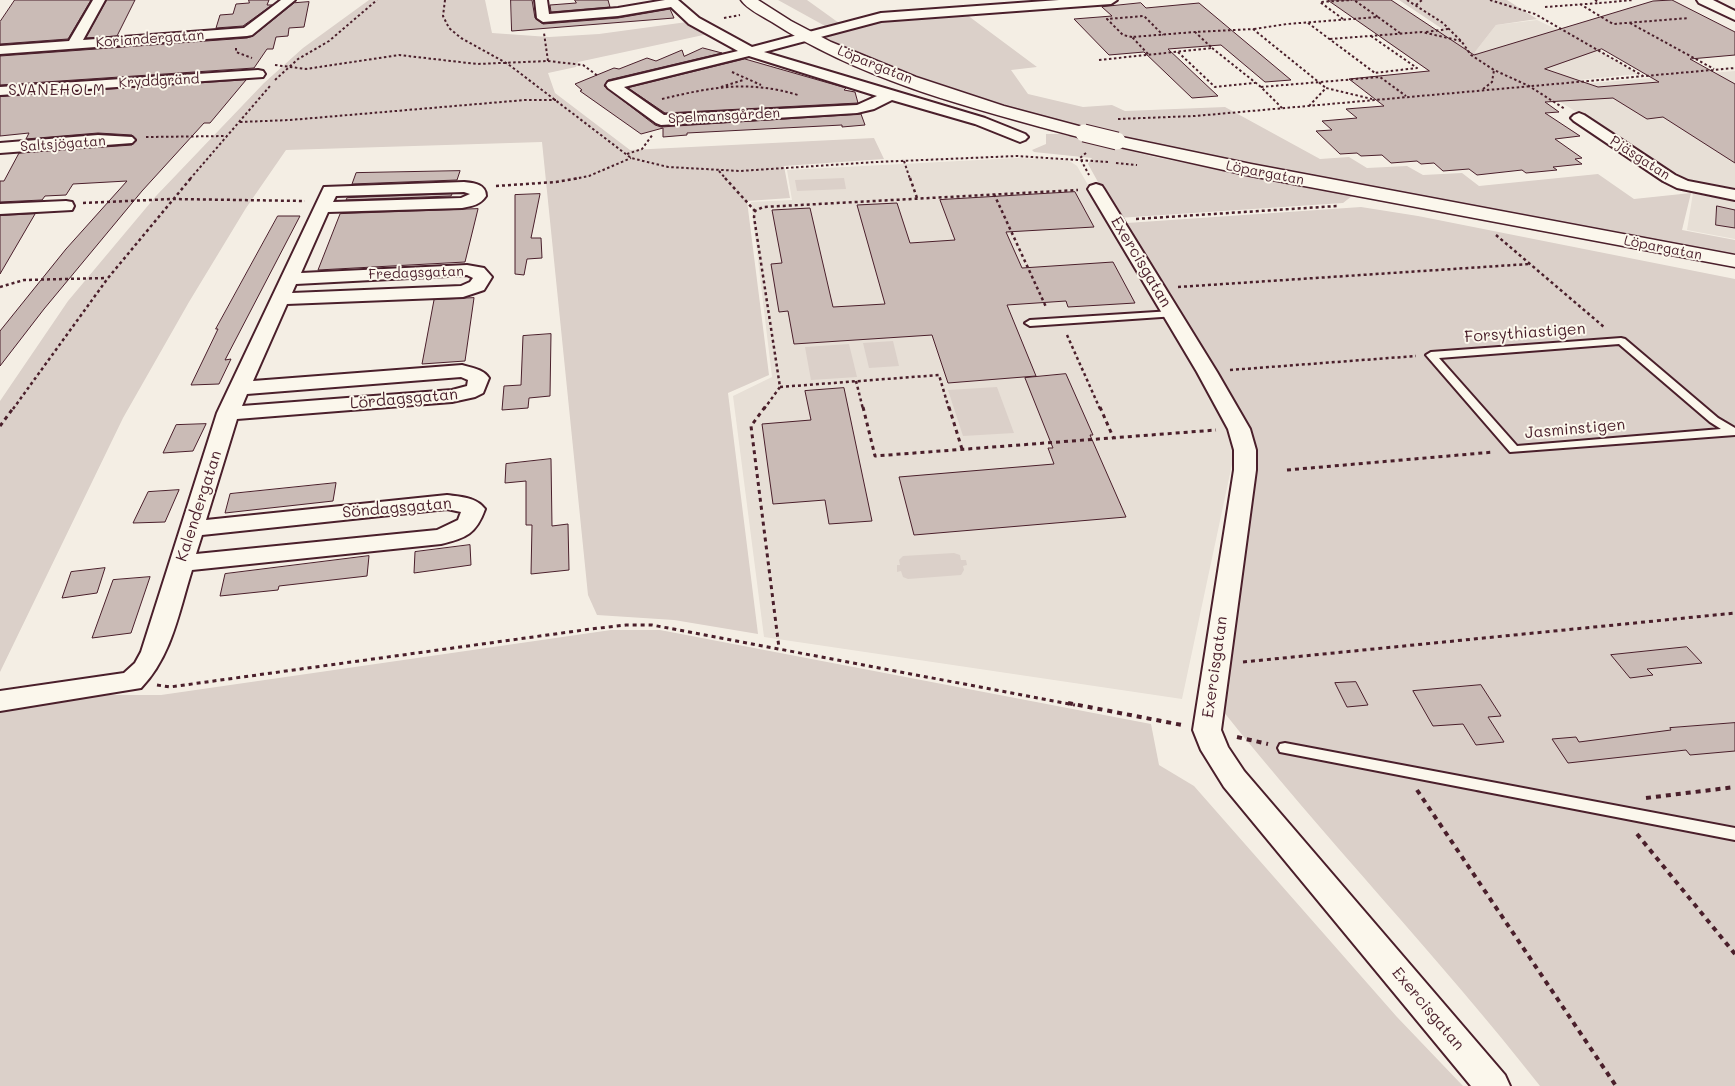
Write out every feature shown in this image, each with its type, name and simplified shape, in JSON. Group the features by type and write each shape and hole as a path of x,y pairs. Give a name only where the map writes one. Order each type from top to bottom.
{"street":[{"path":"73,45 99,0"},
{"path":"247,32 289,0"},
{"path":"541,0 542,18 618,12 673,1 696,22 750,52 784,64 980,121 1020,137"},
{"name":"Löpargatan","path":"808,36 881,18 902,15 1111,0"},
{"path":"1703,0 1735,16"},
{"name":"Löpargatan","path":"745,8 847,54 931,87 992,107 1084,133 1116,133 1251,170 1735,261"},
{"name":"Koriandergatan","path":"0,50 247,32"},
{"path":"614,85 808,36"},
{"name":"Kryddgränd","path":"0,91 258,74"},
{"name":"Spelmansgården","path":"614,85 661,120 857,109 869,106 892,94"},
{"name":"Pjäsgatan","path":"1579,118 1669,178 1683,185 1735,195"},
{"name":"Saltsjögatan","path":"0,148 98,140 127,140"},
{"path":"324,204 462,203 473,200 478,196 478,192 473,188"},
{"name":"Exercisgatan","path":"1096,189 1207,372 1239,429 1245,450 1244,470 1207,730 1215,750 1234,779 1493,1086"},
{"name":"Kalendergatan","path":"132,681 144,669 154,652 228,412 324,204"},
{"path":"0,209 66,206"},
{"name":"Fredagsgatan","path":"467,270 478,272 483,276 477,286 463,291 284,289 467,270"},
{"name":"Lördagsgatan","path":"228,412 452,396 476,389 479,378 462,371 240,388"},
{"name":"Söndagsgatan","path":"180,563 441,537 456,532 468,524 473,509 464,504 447,502 192,528"},
{"path":"0,701 132,681"}],"lane":[{"path":"1030,323 1172,314"},
{"name":"Forsythiastigen","path":"1432,355 1621,341"},
{"path":"1621,341 1714,420 1734,432"},
{"name":"Jasminstigen","path":"1432,355 1514,450 1734,432"},
{"path":"1285,748 1735,834"}],"path":[{"path":"0,426 108,278 172,199 276,80 298,58 329,41 377,0"},
{"path":"445,0 443,16 449,28 461,38 508,64 631,158 668,167 719,171 904,160 1017,156 1080,158 1144,166"},
{"path":"1344,20 1320,2 1353,0 1400,34"},
{"path":"1407,0 1448,28 1462,42 1471,55 1494,70 1529,86 1579,118"},
{"path":"1416,5 1422,0"},
{"path":"1490,0 1535,14 1643,76"},
{"path":"1595,0 1600,3"},
{"path":"1545,7 1633,0"},
{"path":"1580,4 1613,24 1689,18"},
{"path":"696,22 745,8"},
{"path":"1164,35 1144,16 1107,18 1123,35 1132,37 1164,35 1195,32 1253,29 1308,22 1378,17"},
{"path":"542,18 548,61"},
{"path":"1308,22 1407,97"},
{"path":"1629,22 1716,70"},
{"path":"1330,39 1422,32 1448,28"},
{"path":"1253,29 1326,88 1377,100"},
{"path":"247,32 236,44 236,52 253,58"},
{"path":"1195,32 1261,87 1283,108"},
{"path":"1422,32 1462,42"},
{"path":"1371,36 1417,68 1374,73"},
{"path":"1132,37 1148,54"},
{"path":"1099,60 1212,48"},
{"path":"1177,51 1215,87 1256,83"},
{"path":"270,64 288,68 326,68 378,57 400,55 468,63 508,64 548,61 583,65 614,85"},
{"path":"715,60 744,80 804,97 807,112"},
{"path":"1116,133 1116,119 1175,118 1735,68"},
{"path":"1479,91 1490,85 1494,77 1494,70"},
{"path":"258,74 276,80"},
{"path":"1261,87 1380,77"},
{"path":"639,104 714,89 744,80"},
{"path":"714,89 766,86"},
{"path":"1309,106 1326,88"},
{"path":"240,122 290,120 526,100 557,100"},
{"path":"626,154 642,149 660,125 661,120"},
{"path":"127,140 154,136 228,136"},
{"path":"1080,158 1087,152"},
{"path":"473,188 556,182 580,178 631,158"},
{"path":"755,211 763,207 1096,189 1080,158"},
{"path":"904,160 917,198"},
{"path":"719,171 755,211"},
{"path":"66,206 85,202 172,199 324,204"},
{"path":"1115,220 1344,205"},
{"path":"755,211 754,217 780,387 751,426 779,648"},
{"path":"1491,231 1621,341"},
{"path":"1157,288 1529,264"},
{"path":"0,287 24,280 108,278"},
{"path":"1207,372 1432,355"},
{"path":"780,387 939,375 962,449"},
{"path":"856,381 875,456 1239,429"},
{"path":"1287,470 1514,450"},
{"path":"1215,665 1735,613"},
{"path":"132,681 170,687 626,624 662,626 1207,730 1285,748"},
{"path":"1404,771 1616,1086"},
{"path":"1735,787 1635,799 1619,812 1735,954"}],"shaded area":[{"path":"369,0 485,0 492,33 549,37 599,34 687,22 708,34 578,62 576,67 548,73 555,93 630,150 874,138 884,159 784,166 790,198 747,201 769,375 728,393 758,634 674,620 597,615 588,595 542,142 286,150 246,208 189,302 123,418 0,672 0,401 68,301 156,196 264,83 303,48"},
{"path":"778,0 807,0 839,23 875,14 955,6 1037,67 1011,70 1028,94 1083,107 1112,105 1125,111 1225,107 1320,159 1349,157 1367,168 1407,166 1423,175 1462,173 1479,186 1598,174 1634,199 1691,193 1682,230 1735,240 1735,255 1287,173 1127,139 1020,110 890,67 823,37 836,32"},
{"path":"1399,0 1507,0 1537,19 1496,25 1475,52 1513,77 1418,36 1444,30"},
{"path":"1537,20 1596,48 1638,74 1539,84 1530,82 1475,52 1496,25"},
{"path":"1735,71 1735,239 1687,230 1693,193 1691,182 1544,92 1556,86"},
{"path":"1046,134 1062,134 1155,157 1352,196 1343,203 1118,218 1088,164 1092,158 1034,152 1032,150 1046,144"},
{"path":"1017,158 1068,160 1077,166 1237,441 1182,699 764,637 733,396 772,377 751,202 792,200 787,170"},
{"path":"844,178 846,189 797,191 795,180"},
{"path":"1361,207 1418,216 1735,279 1735,1086 1540,1086 1502,1038 1301,805 1223,711 1255,440 1127,223"},
{"path":"893,341 899,366 869,368 863,343"},
{"path":"849,344 857,377 811,380 805,347"},
{"path":"997,387 1014,433 963,436 948,390"},
{"path":"954,553 960,555 961,560 966,560 967,565 963,566 964,570 961,575 908,579 903,577 901,571 897,572 897,565 900,565 899,560 903,556"},
{"path":"611,630 660,630 1151,724 1159,765 1194,786 1397,1017 1463,1086 0,1086 0,710 108,695 161,695"}],"building":[{"path":"15,0 91,0 68,39 0,44 0,22"},
{"path":"107,0 135,0 117,36 86,38"},
{"path":"249,0 269,0 267,5 272,5 243,26 216,28 220,15 233,14 236,4 249,3"},
{"path":"511,0 532,0 535,18 543,24 618,18 670,9 674,18 512,31"},
{"path":"575,0 608,0 610,7 551,12 550,5 576,3"},
{"path":"1328,0 1391,0 1474,55 1653,1 1672,0 1735,32 1735,55 1690,59 1735,84 1735,163 1663,117 1647,119 1613,98 1545,102 1559,112 1545,113 1580,136 1555,139 1582,158 1575,159 1582,164 1553,167 1557,170 1526,173 1522,170 1477,175 1469,169 1443,171 1434,163 1421,164 1417,161 1391,163 1382,155 1340,154 1316,131 1332,130 1322,121 1357,118 1346,109 1384,106 1349,79 1429,71","holes":["1602,49 1659,82 1598,87 1545,69"]},
{"path":"309,2 304,27 289,28 288,36 276,37 273,49 267,49 254,68 0,85 0,56 247,38 253,36 294,3"},
{"path":"1141,3 1146,8 1199,3 1291,80 1265,82 1221,45 1168,49 1218,96 1192,98 1144,52 1109,55 1074,19 1112,16 1102,7"},
{"path":"703,48 722,53 608,80 604,86 655,125 661,127 861,114 865,125 687,133 687,135 663,137 663,128 641,134 580,91 582,90 575,84 614,68 619,69 647,58 656,61 682,50 684,56"},
{"path":"745,59 846,88 844,90 855,92 858,103 665,113 628,88"},
{"path":"246,80 210,123 204,123 142,191 44,309 0,366 0,331 66,249 127,181 73,184 66,195 45,196 42,200 0,202 0,181 4,181 19,153 132,145 137,140 132,135 98,133 26,139 29,133 0,136 0,97"},
{"path":"460,171 457,180 352,184 356,173"},
{"path":"1075,192 1094,227 1006,232 1022,268 1113,262 1135,303 1068,307 1066,301 1007,305 1036,376 948,383 932,335 794,344 788,311 779,312 771,264 782,263 772,210 810,208 833,307 885,304 857,205 897,203 910,243 955,240 940,200"},
{"path":"452,194 451,196 346,200 347,198"},
{"path":"540,194 531,238 541,238 542,258 527,259 524,275 515,274 515,195"},
{"path":"1717,206 1735,210 1735,228 1716,225"},
{"path":"478,209 465,262 318,270 340,214"},
{"path":"35,214 0,274 0,216"},
{"path":"278,216 300,216 225,360 231,359 219,384 191,385 218,329 216,329"},
{"path":"474,298 465,361 422,364 434,300"},
{"path":"551,334 550,396 529,398 528,408 502,410 504,386 521,385 523,336"},
{"path":"1066,374 1126,517 914,535 899,477 1054,464 1048,448 1053,448 1025,378"},
{"path":"844,388 872,521 829,524 825,500 773,504 762,424 811,420 805,391"},
{"path":"206,424 193,451 163,453 176,425"},
{"path":"551,459 552,526 568,524 569,570 531,574 532,525 526,525 526,481 505,483 506,464"},
{"path":"336,483 333,501 225,513 230,494"},
{"path":"179,490 165,522 133,523 148,492"},
{"path":"470,545 471,565 414,573 415,552"},
{"path":"369,556 367,576 279,586 278,590 220,596 225,574"},
{"path":"105,568 97,593 62,598 71,572"},
{"path":"150,577 131,633 92,638 113,580"},
{"path":"1687,647 1702,663 1647,669 1653,675 1630,678 1611,655"},
{"path":"1356,682 1368,705 1347,707 1335,683"},
{"path":"1481,685 1501,716 1488,717 1504,742 1476,745 1463,724 1433,726 1413,691"},
{"path":"1735,723 1735,751 1690,755 1686,750 1568,763 1552,739 1576,737 1579,742 1671,730 1670,728"}],"district":[{"name":"SVANEHOLM","path":"57,90"}]}
